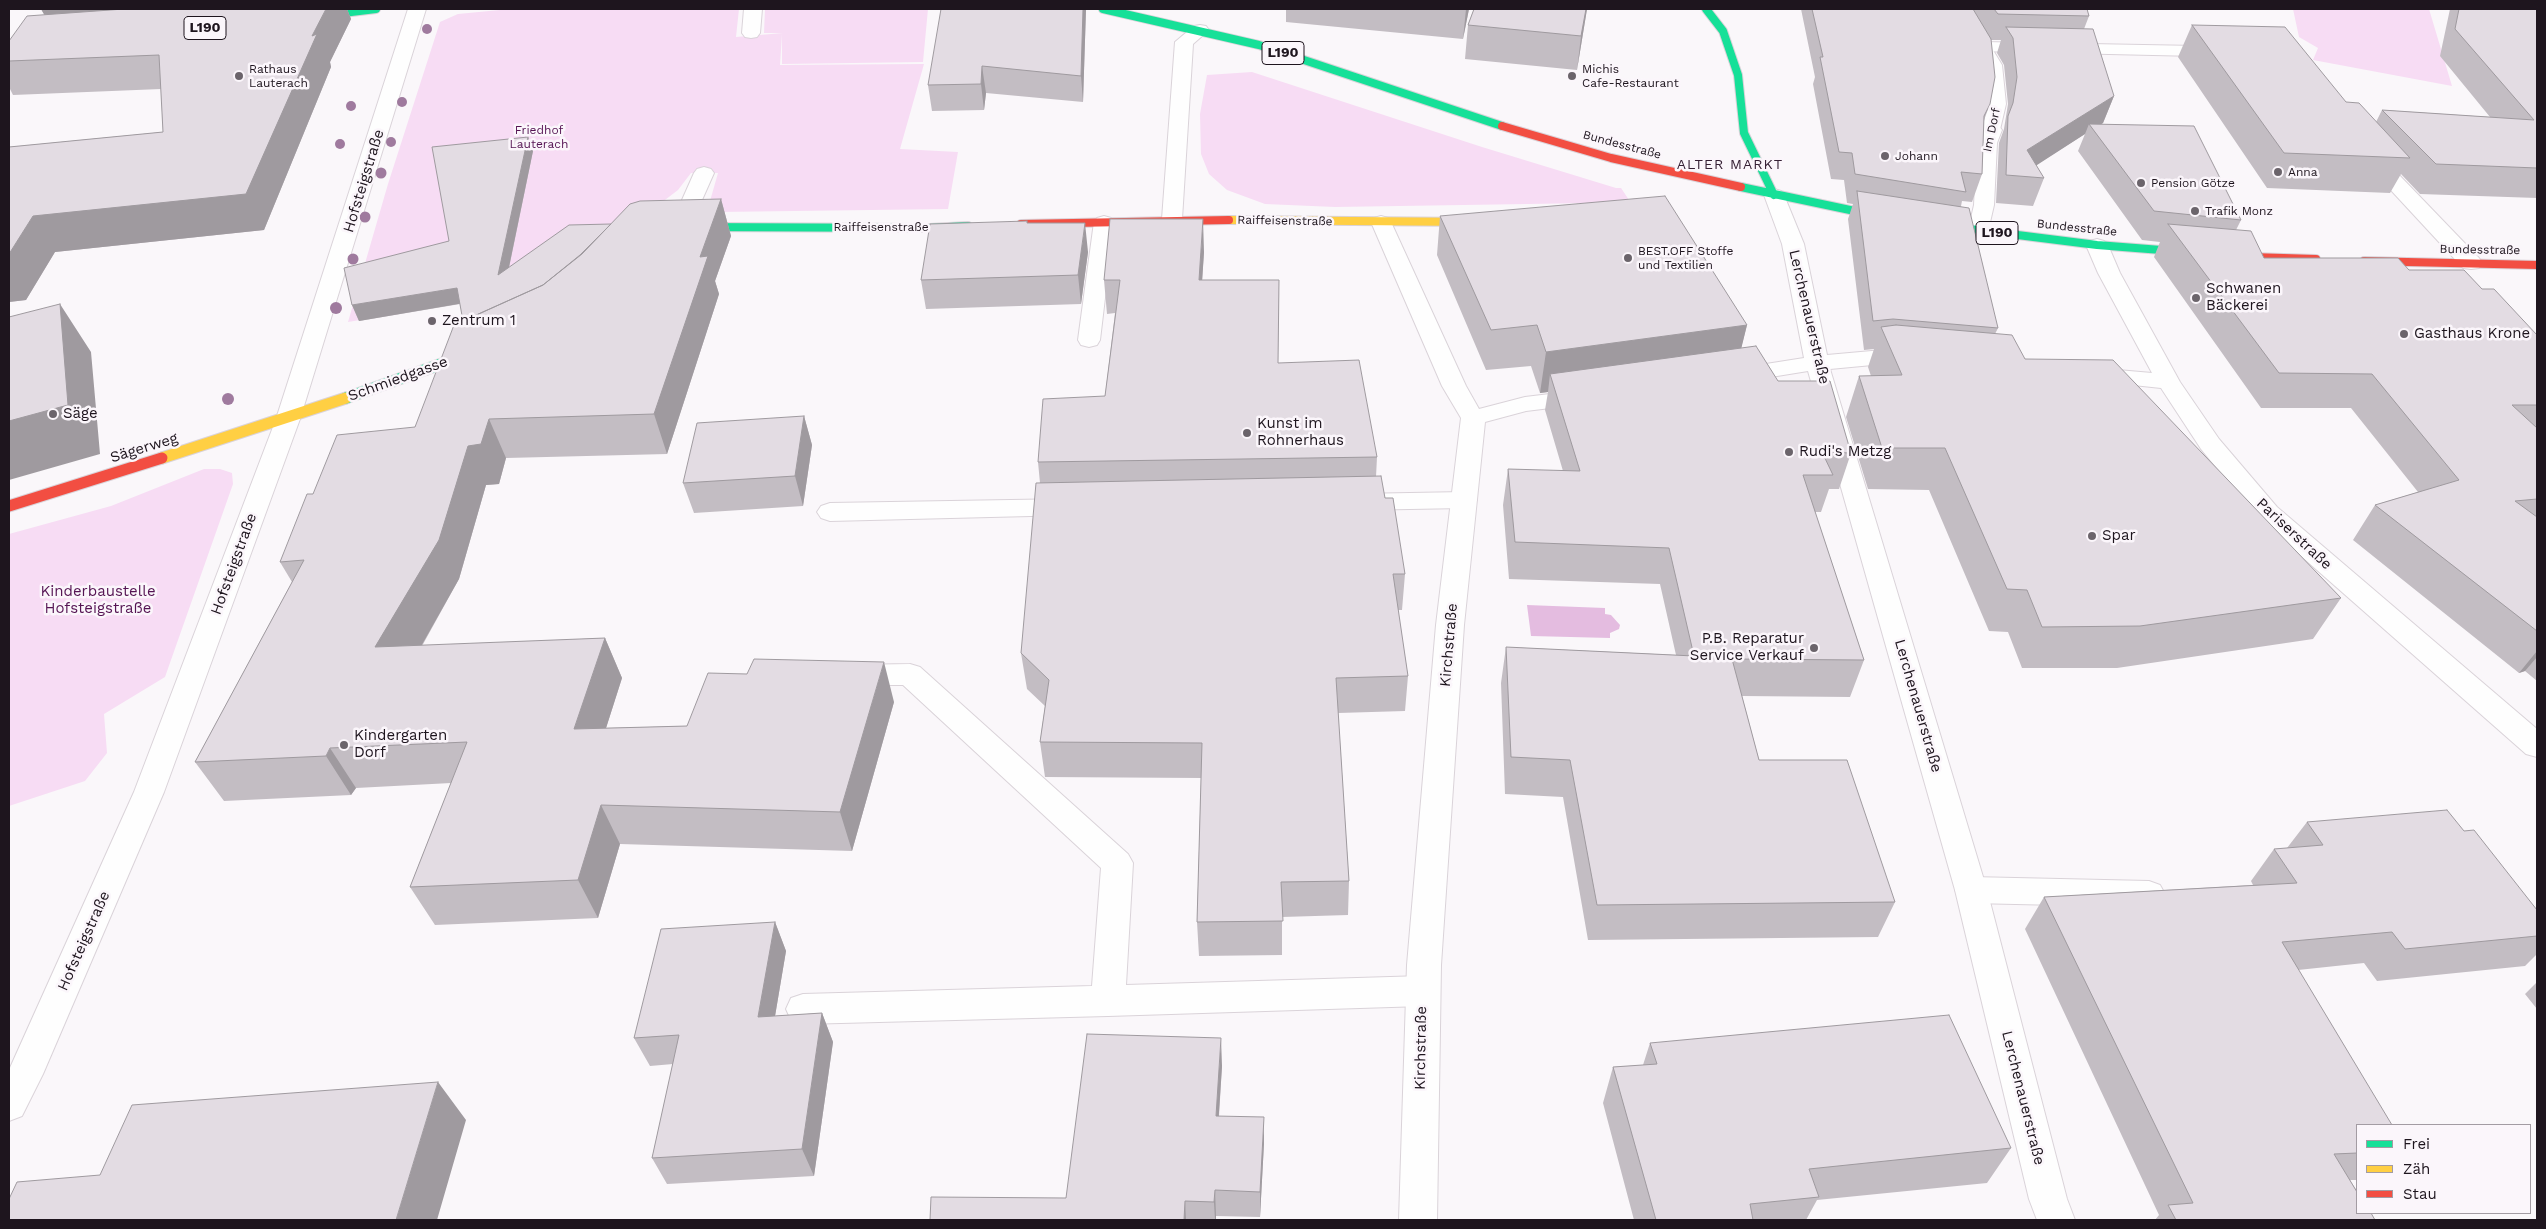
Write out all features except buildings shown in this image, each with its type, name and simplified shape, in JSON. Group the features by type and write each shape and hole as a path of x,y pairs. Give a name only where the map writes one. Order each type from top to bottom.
{"main road":[{"path":"301,18 376,9"},
{"name":"Bundesstraße","path":"1103,9 1259,45 1512,129 1611,158 1867,215 1904,220"},
{"path":"1706,9 1723,31 1738,75 1744,133 1774,195"},
{"name":"Raiffeisenstraße","path":"1008,224 1172,219 1490,222"},
{"name":"Bundesstraße","path":"1923,223 2097,245 2222,256 2331,260"},
{"name":"Raiffeisenstraße","path":"676,227 930,228 980,225"},
{"name":"Bundesstraße","path":"2351,261 2537,265"},
{"name":"Schmiedgasse","path":"288,419 480,350"},
{"name":"Sägerweg","path":"9,506 288,419"}],"street":[{"name":"Hofsteigstraße","path":"9,1104 30,1063 149,792 288,419 417,9"},
{"path":"751,33 753,9"},
{"name":"Im Dorf","path":"1960,9 1984,47 1993,65 1996,77 1997,104 1992,130 1987,143 1984,200 1978,231"},
{"path":"1172,219 1176,133 1184,42 1200,30"},
{"path":"1984,47 2197,51"},
{"path":"2356,140 2471,263"},
{"path":"676,227 704,174"},
{"name":"Lerchenauerstraße","path":"1774,195 1793,244 1817,363 1908,668 1971,890 2048,1199 2056,1220"},
{"path":"1089,340 1104,222"},
{"path":"1381,222 1454,386 1473,418 1525,404 1604,394"},
{"name":"Pariserstraße","path":"2097,245 2109,273 2168,382 2210,444 2268,514 2537,746"},
{"path":"1712,379 1817,363 1883,357 1932,361"},
{"path":"2070,373 2168,382"},
{"name":"Kirchstraße","path":"1418,1220 1423,991 1450,625 1473,418"},
{"path":"1335,503 1464,500"},
{"path":"830,512 1097,507"},
{"path":"824,675 910,674 1117,863 1108,1001"},
{"path":"1971,890 2176,895"},
{"path":"803,1009 1423,991"}],"green space":[{"name":"Friedhof Lauterach","path":"510,9 739,9 736,37 783,33 764,33 765,9 928,9 923,62 782,64 782,34 780,65 924,64 900,149 958,152 948,209 718,212 708,208 718,173 691,173 678,190 550,288 348,322 388,184 440,22 458,14"},
{"path":"2293,9 2429,9 2452,86 2313,60 2318,48 2299,37"},
{"path":"1252,72 1482,147 1621,188 1629,200 1592,203 1335,207 1265,204 1227,190 1209,174 1201,154 1200,114 1207,75"},
{"name":"Kinderbaustelle Hofsteigstraße","path":"204,469 220,469 232,473 233,484 165,677 104,714 107,753 85,781 9,806 9,534 111,506"}],"shaded area":[{"path":"1527,605 1605,608 1605,614 1611,615 1620,625 1619,629 1610,633 1610,638 1531,636"}],"traffic: fast":[{"path":"310,17 376,9"},
{"path":"1103,9 1259,45 1502,126"},
{"path":"1706,9 1723,31 1738,75 1744,133 1774,195"},
{"path":"1741,187 1888,218"},
{"path":"1938,225 2097,245 2251,257"},
{"path":"691,227 930,228 968,226"},
{"path":"346,398 472,353"}],"traffic: slow":[{"path":"1229,220 1477,222"},
{"path":"162,458 346,398"}],"traffic: jam":[{"path":"1502,126 1611,158 1741,187"},
{"path":"1021,224 1229,220"},
{"path":"2251,257 2316,259"},
{"path":"2364,261 2537,265"},
{"path":"9,506 162,458"}],"place":[{"name":"Rathaus Lauterach","path":"239,76"},
{"name":"Michis Cafe-Restaurant","path":"1572,76"},
{"name":"Johann","path":"1885,156"},
{"name":"Anna","path":"2278,172"},
{"name":"Pension Götze","path":"2141,183"},
{"name":"Trafik Monz","path":"2195,211"},
{"name":"BEST.OFF Stoffe und Textilien","path":"1628,258"},
{"name":"Schwanen Bäckerei","path":"2196,298"},
{"name":"Zentrum 1","path":"432,321"},
{"name":"Gasthaus Krone","path":"2404,334"},
{"name":"Säge","path":"53,414"},
{"name":"Kunst im Rohnerhaus","path":"1247,433"},
{"name":"Rudi's Metzg","path":"1789,452"},
{"name":"Spar","path":"2092,536"},
{"name":"P.B. Reparatur Service Verkauf","path":"1814,648"},
{"name":"Kindergarten Dorf","path":"344,745"}],"district":[{"name":"ALTER MARKT","path":"1730,165"}]}
